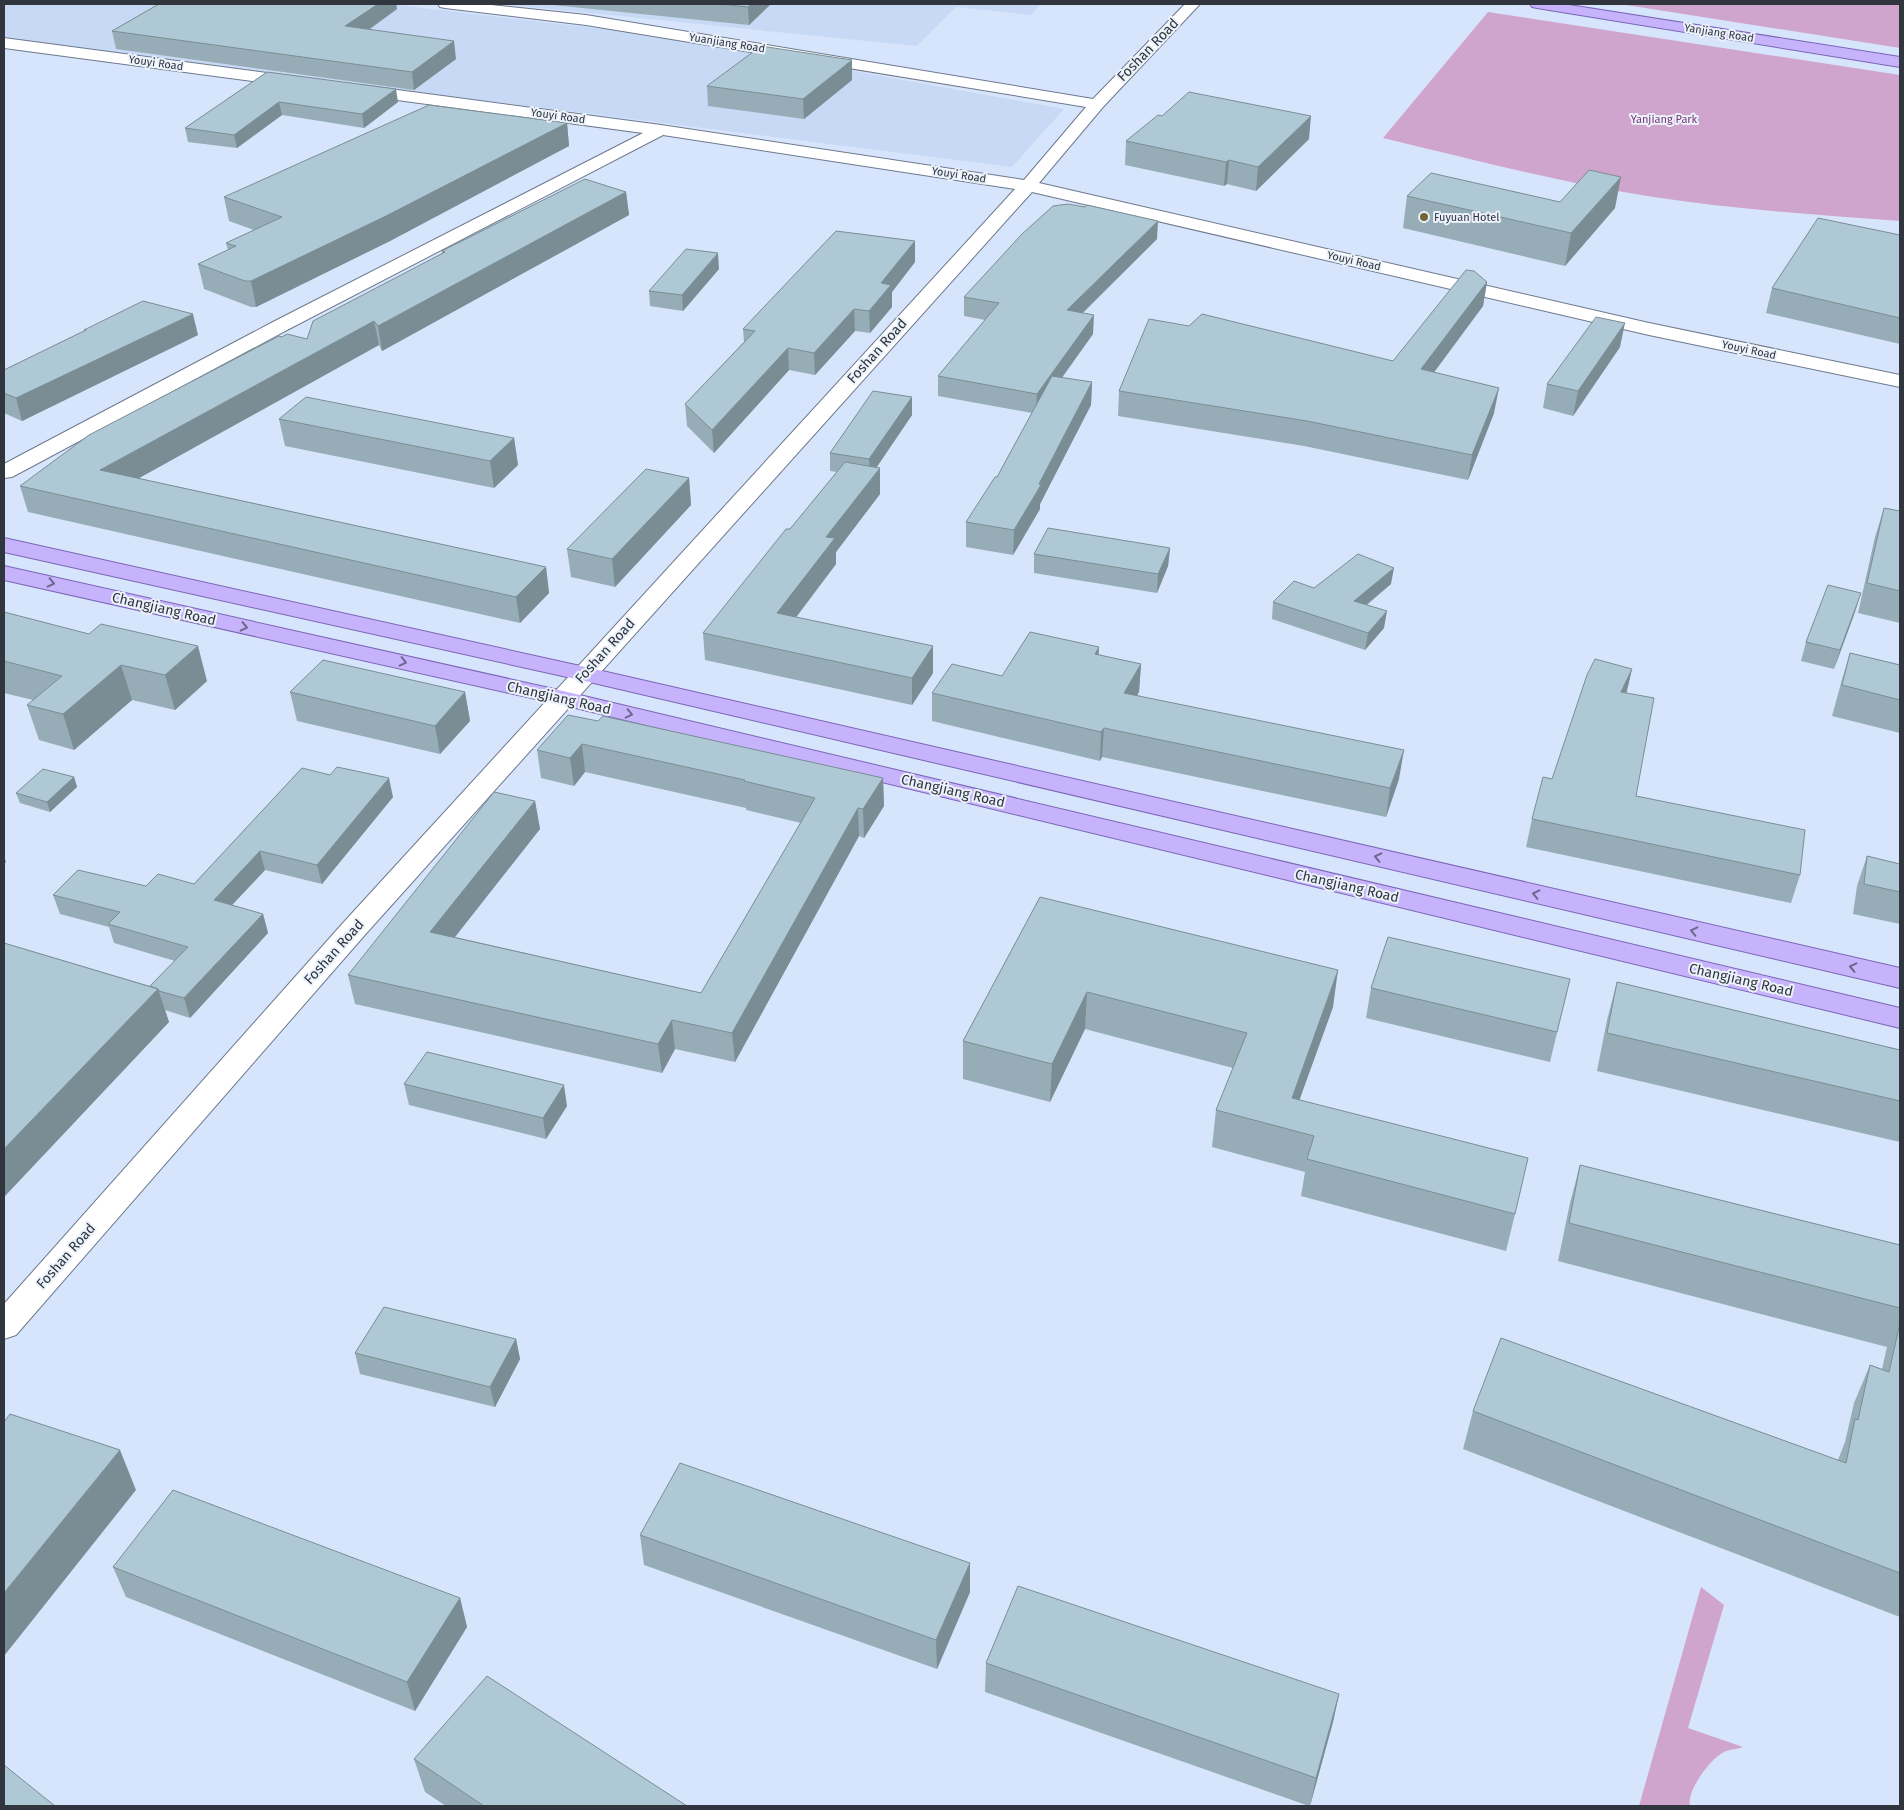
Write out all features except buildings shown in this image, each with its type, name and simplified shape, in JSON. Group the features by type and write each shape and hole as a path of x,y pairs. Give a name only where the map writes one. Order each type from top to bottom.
{"main road":[{"name":"Yanjiang Road","path":"1537,4 1900,62"},
{"path":"1584,4 1900,54"},
{"name":"Changjiang Road","path":"4,546 585,674 1900,978"},
{"name":"Changjiang Road","path":"4,573 563,698 1900,1018"}],"street":[{"name":"Yuanjiang Road","path":"445,4 586,20 1097,104"},
{"name":"Foshan Road","path":"4,1326 353,930 1028,186 1097,104 1193,4"},
{"name":"Youyi Road","path":"4,43 317,84"},
{"name":"Youyi Road","path":"347,88 661,130 1028,186 1649,329 1900,381"},
{"path":"4,472 280,326 661,130"}],"shaded area":[{"path":"4,4 389,4 654,35 1064,109 1012,167 4,40"},
{"path":"500,4 1041,4 1031,15 956,7 917,46"}],"green space":[{"path":"1620,4 1900,4 1900,48"},
{"name":"Yanjiang Park","path":"1488,12 1900,75 1900,221 1742,208 1647,196 1548,177 1383,138"},
{"path":"1701,1587 1724,1605 1688,1728 1743,1747 1724,1752 1706,1768 1692,1792 1690,1806 1639,1806"}],"place":[{"name":"Fuyuan Hotel","path":"1424,217"}]}
